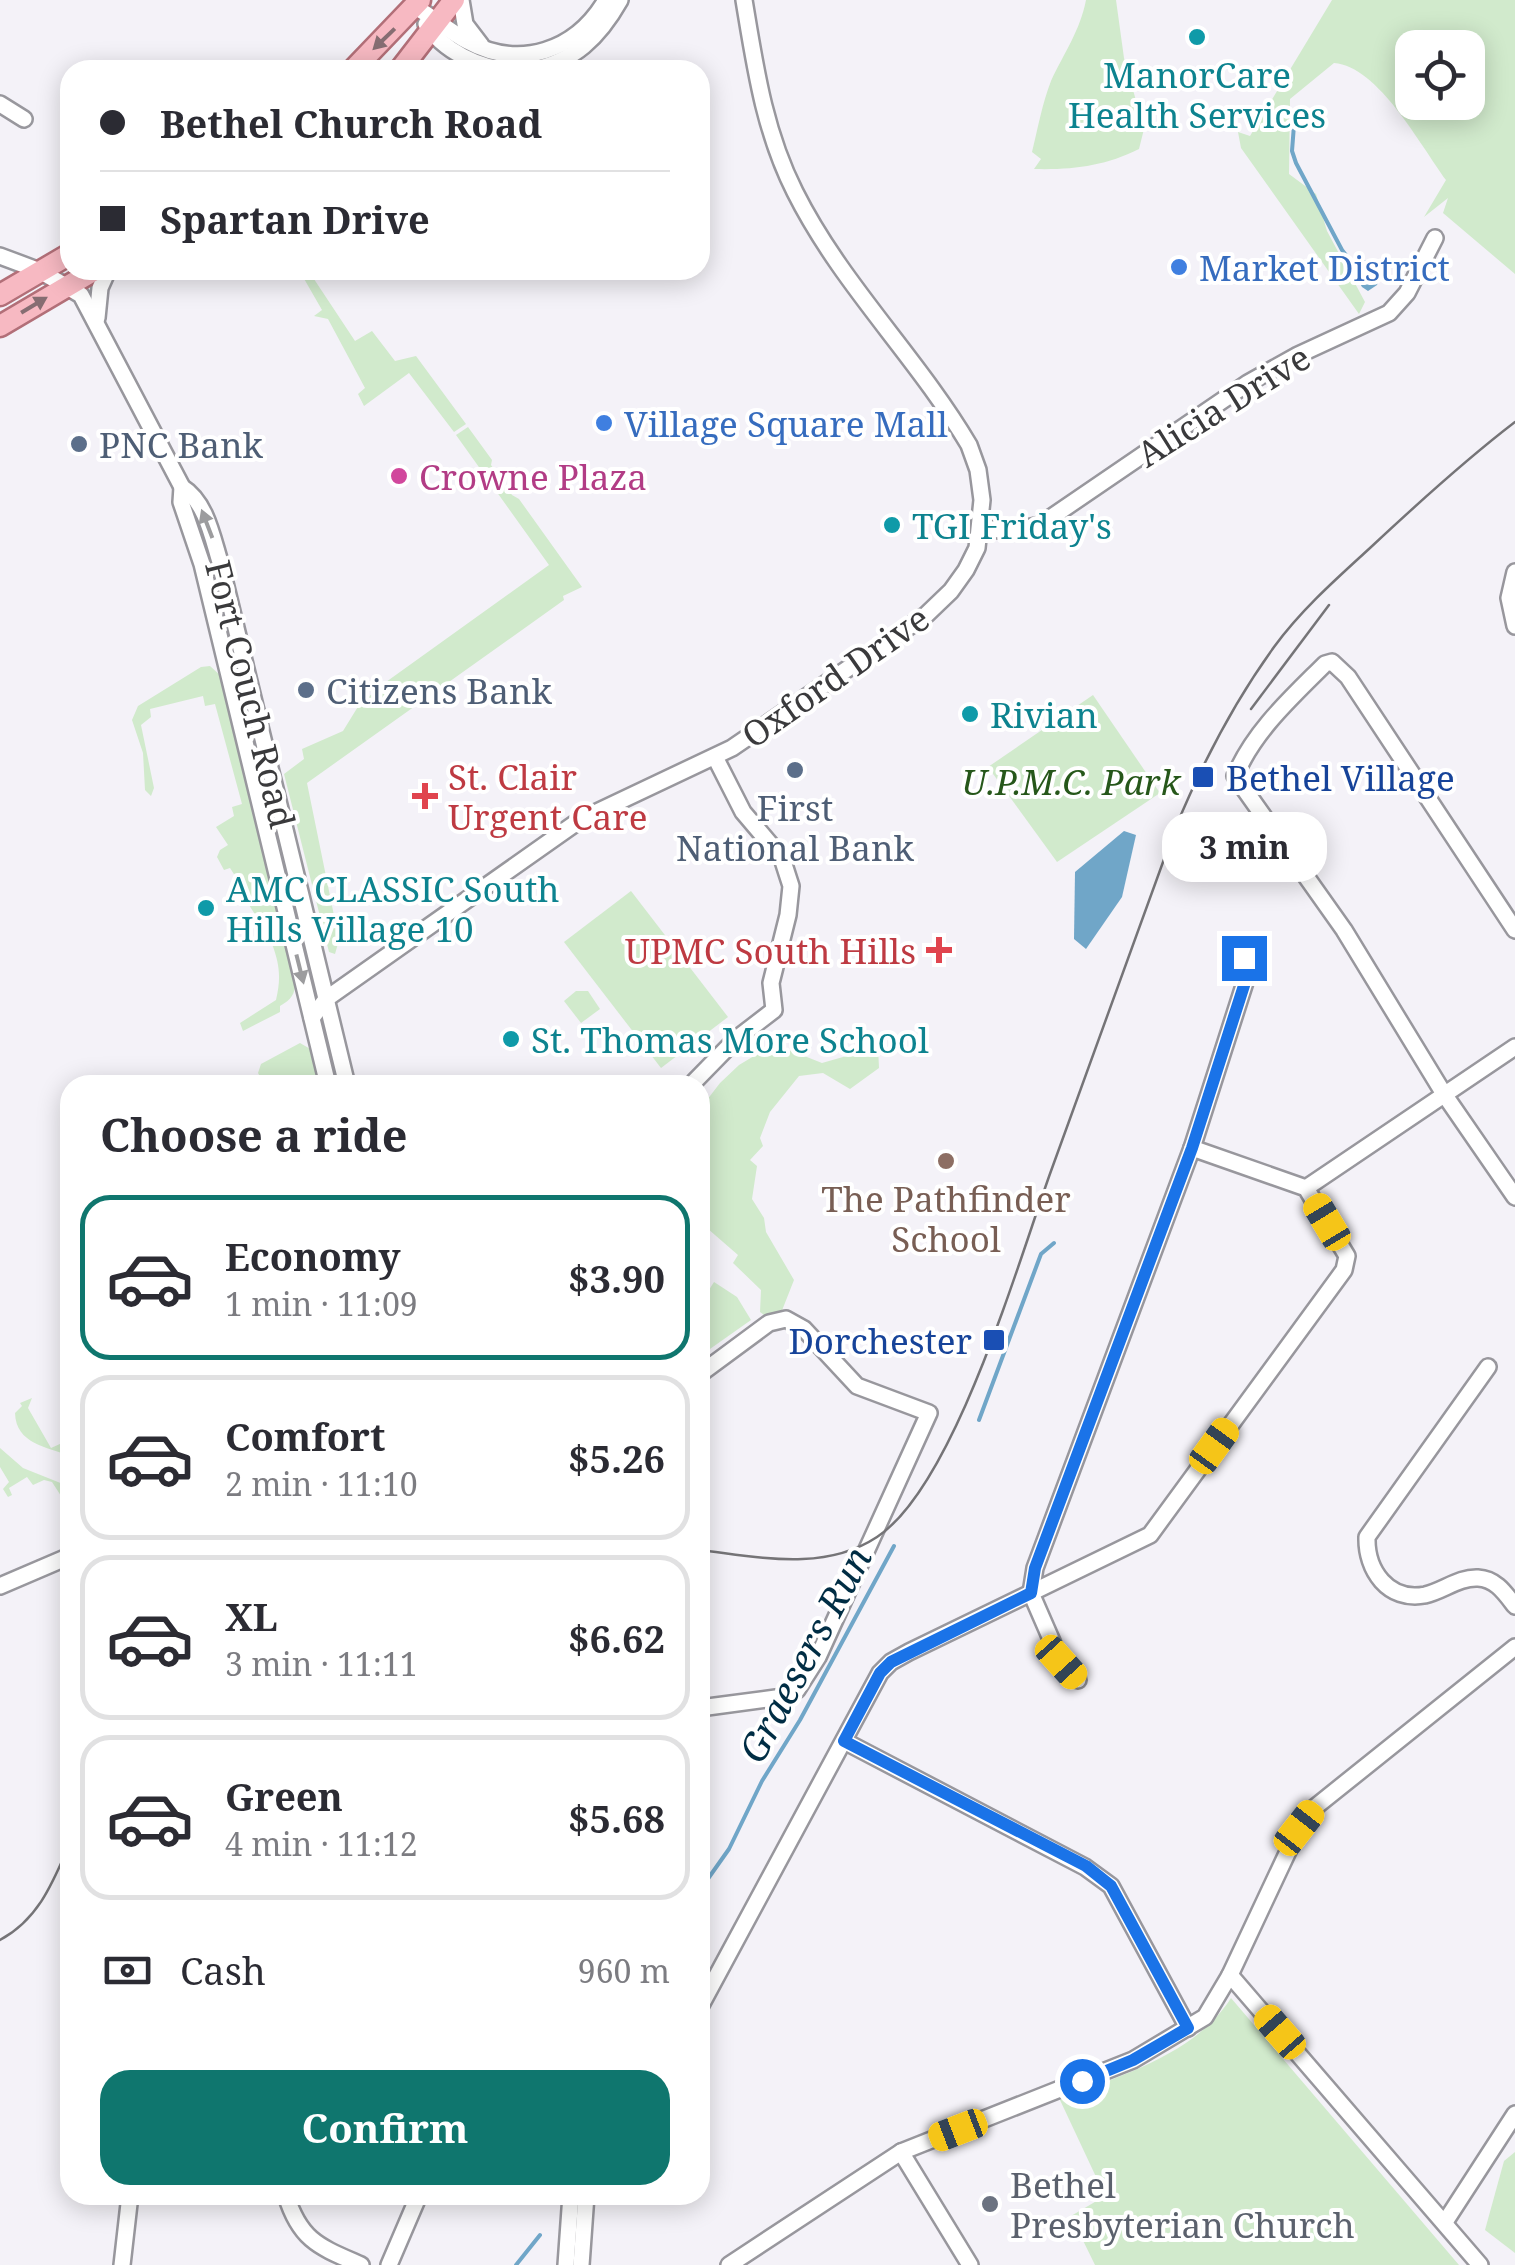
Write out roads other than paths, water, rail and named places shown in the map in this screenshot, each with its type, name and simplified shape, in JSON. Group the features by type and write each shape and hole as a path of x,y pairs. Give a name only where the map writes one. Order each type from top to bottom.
{"main road":[{"path":"408,60 458,0"},
{"path":"361,60 415,2"},
{"path":"0,295 60,260"},
{"path":"0,326 77,280"}],"street":[{"path":"458,0 464,24 484,48"},
{"path":"436,27 513,56 560,46 587,27 606,0"},
{"path":"562,60 590,44 620,0"},
{"name":"Oxford Drive","path":"326,999 580,820 751,736 926,615 966,570 982,527 980,481 969,445 819,232 782,165 761,102 744,0"},
{"path":"415,2 470,60"},
{"path":"0,104 24,118"},
{"name":"Alicia Drive","path":"982,527 1009,532 1040,525 1223,399 1298,355 1389,312 1408,293 1435,238"},
{"name":"Fort Couch Road","path":"0,256 40,271 81,295 182,487 200,504 220,562 345,1075"},
{"path":"97,322 104,280"},
{"name":"Fort Couch Road","path":"182,487 180,502 202,564 326,1075"},
{"path":"1515,572 1509,598 1515,626"},
{"path":"1515,930 1348,677 1332,662 1325,664 1246,751 1235,776 1344,930 1444,1094 1515,1197"},
{"path":"701,1075 734,1040 774,1010 772,983 788,916 790,886 782,858 744,812 715,756"},
{"path":"1078,1680 1061,1662 1031,1593 1035,1568 1192,1148 1248,973 1244,958"},
{"path":"310,1010 326,999"},
{"path":"1306,1188 1515,1047"},
{"path":"710,1989 880,1673 891,1662 1150,1535 1344,1270 1347,1256 1306,1188 1192,1148"},
{"path":"710,1367 769,1324 786,1319 804,1329 857,1386 930,1414 818,1656 797,1690 768,1701 710,1707"},
{"path":"1488,1367 1367,1538 1367,1553 1371,1568 1382,1583 1395,1591 1411,1596 1427,1594 1479,1578 1502,1588 1515,1606"},
{"path":"0,1586 60,1560"},
{"path":"728,2265 901,2152 1133,2060 1204,2017 1230,1975 1299,1828 1314,1808 1515,1647"},
{"path":"844,1741 1086,1866 1111,1886 1188,2028"},
{"path":"1230,1975 1480,2265"},
{"path":"1445,2222 1515,2114"},
{"path":"901,2152 970,2265"},
{"path":"122,2265 129,2205"},
{"path":"290,2205 298,2226 316,2246 361,2265"},
{"path":"389,2265 415,2205"},
{"path":"566,2265 570,2205"},
{"path":"581,2265 585,2205"}],"water":[{"path":"1356,260 1386,260 1377,285 1368,291 1350,266"},
{"path":"1124,831 1136,835 1122,897 1086,949 1074,939 1075,872"}],"waterway":[{"path":"1295,112 1292,151 1296,163 1353,264"},
{"name":"Graesers Run","path":"979,1420 1041,1254 1054,1243"},
{"name":"Graesers Run","path":"710,1876 729,1849 762,1781 800,1720 894,1546"},
{"name":"Graesers Run","path":"516,2265 540,2235"}],"tram line":[{"path":"710,1551 791,1559 835,1555 877,1537 906,1510 932,1471 981,1369 1175,829 1232,712 1284,633 1307,608 1423,499 1515,422"},
{"path":"1251,709 1329,605"},
{"path":"0,1940 35,1910 60,1865"}],"place":[{"name":"ManorCare Health Services","path":"1197,37"},
{"name":"Market District","path":"1179,267"},
{"name":"Village Square Mall","path":"604,423"},
{"name":"PNC Bank","path":"79,444"},
{"name":"Crowne Plaza","path":"399,476"},
{"name":"TGI Friday's","path":"892,525"},
{"name":"Citizens Bank","path":"306,690"},
{"name":"Rivian","path":"970,714"},
{"name":"First National Bank","path":"795,770"},
{"name":"Bethel Village","path":"1203,777"},
{"name":"St. Clair Urgent Care","path":"425,796"},
{"name":"AMC CLASSIC South Hills Village 10","path":"206,908"},
{"name":"UPMC South Hills","path":"939,950"},
{"name":"St. Thomas More School","path":"511,1039"},
{"name":"The Pathfinder School","path":"946,1161"},
{"name":"Dorchester","path":"994,1340"},
{"name":"Bethel Presbyterian Church","path":"990,2204"}],"park label":[{"name":"U.P.M.C. Park","path":"1071,781"}]}
